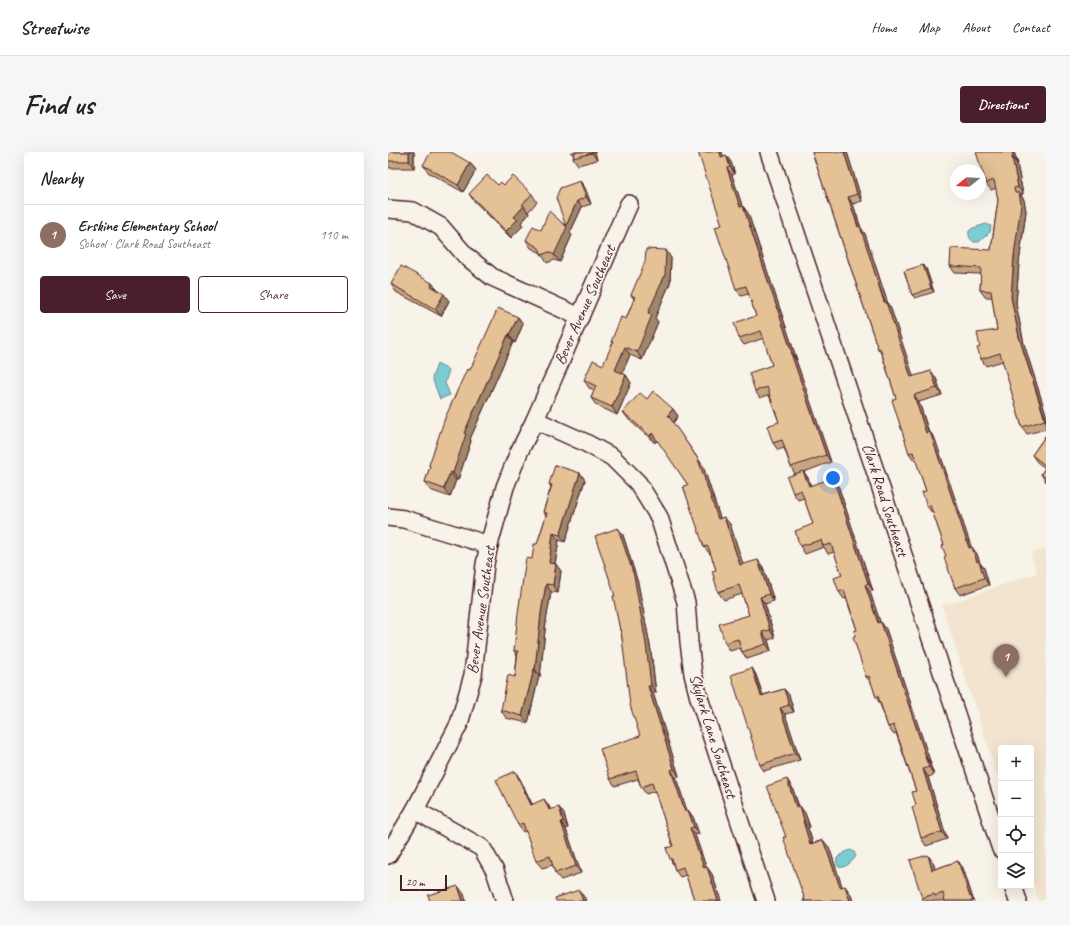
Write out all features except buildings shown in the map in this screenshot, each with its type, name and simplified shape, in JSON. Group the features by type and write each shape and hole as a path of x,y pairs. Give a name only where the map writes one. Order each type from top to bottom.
{"street":[{"name":"Clark Road Southeast","path":"769,152 998,840"},
{"name":"Bever Avenue Southeast","path":"388,856 415,810 459,724 473,675 485,564 505,487 519,452 535,420 629,204"},
{"path":"388,209 413,211 441,227 466,256 492,277 580,318"},
{"name":"Skylark Lane Southeast","path":"535,420 584,442 612,457 638,483 659,517 686,602 693,674 698,698 766,901"},
{"path":"388,517 404,518 489,545"},
{"path":"415,810 482,848 495,872 505,901"},
{"path":"1014,889 1018,901"}],"shaded area":[{"path":"1046,548 1046,901 1039,901 1034,886 1034,745 998,745 998,777 942,606 1037,573 1031,553"}],"water":[{"path":"986,224 991,226 990,232 979,242 974,242 970,237 969,231 973,228"},
{"path":"437,364 449,370 445,383 450,395 440,399 432,378"},
{"path":"851,850 856,856 854,859 844,867 838,866 837,858"}],"place":[{"name":"Erskine Elementary School","path":"1006,677"}]}
